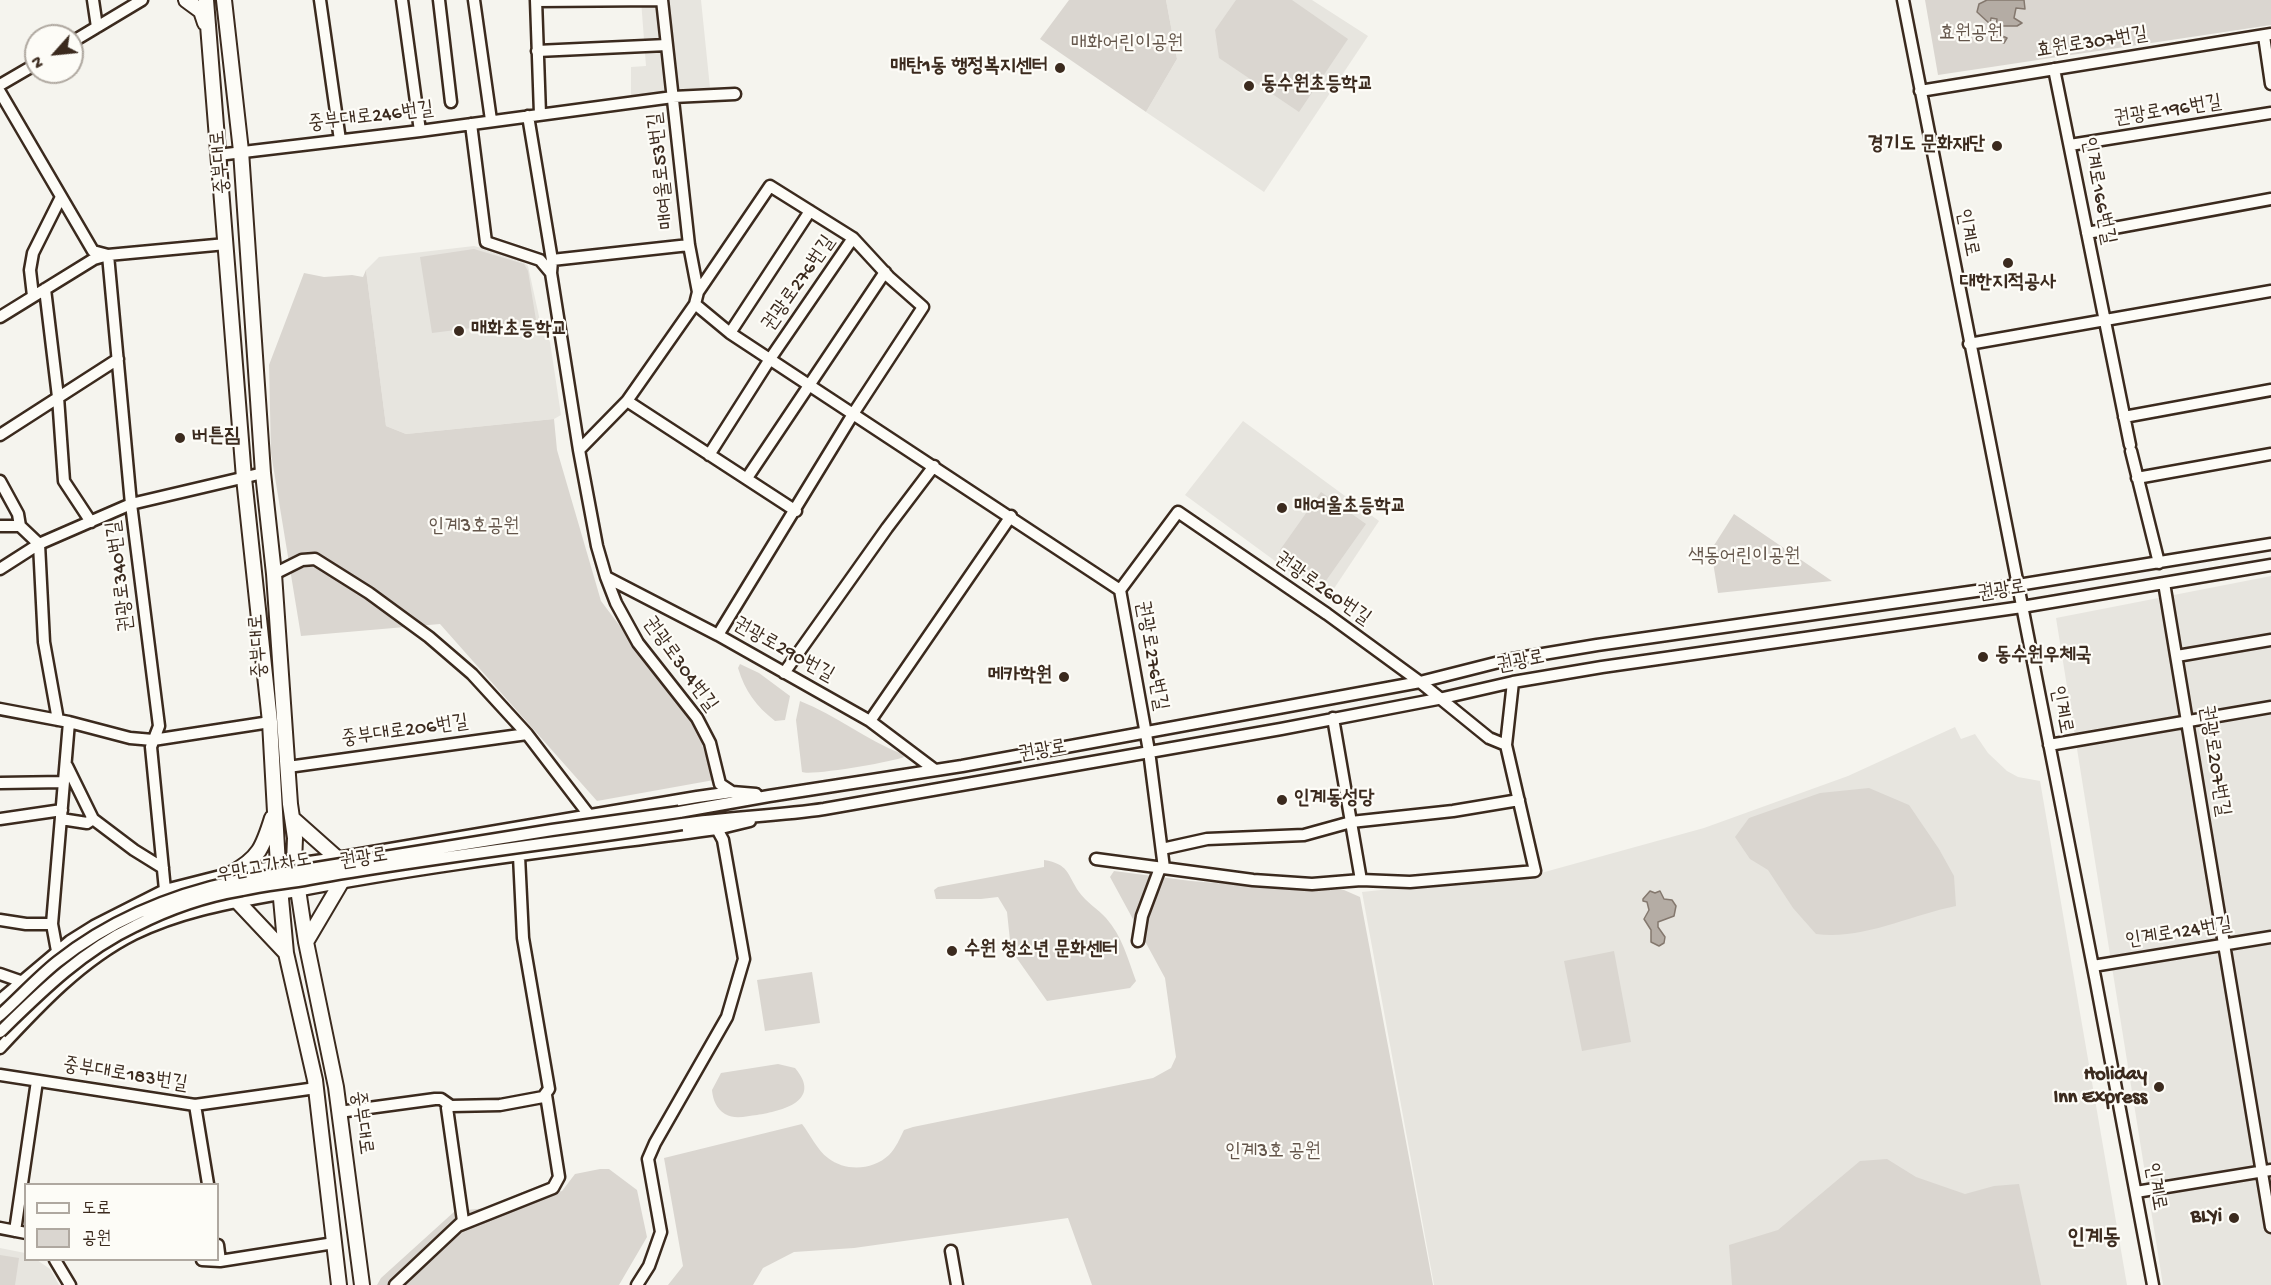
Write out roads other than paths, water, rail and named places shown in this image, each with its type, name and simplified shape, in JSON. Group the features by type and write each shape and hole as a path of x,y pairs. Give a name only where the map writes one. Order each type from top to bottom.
{"main road":[{"path":"186,0 201,11 210,34"},
{"name":"중부대로","path":"206,0 244,478 270,722 278,866 286,953 316,1088 339,1285"},
{"name":"중부대로","path":"224,0 241,151 263,473 274,573 295,838 294,863 306,942 339,1112 362,1285"},
{"path":"232,873 249,864 256,856 265,841 275,807"},
{"path":"292,818 337,858"},
{"path":"306,942 342,881"},
{"path":"237,901 286,953"}],"street":[{"path":"93,0 97,27"},
{"path":"84,35 142,0"},
{"path":"320,0 340,140"},
{"path":"402,0 420,131"},
{"path":"439,0 451,102"},
{"path":"474,0 491,120"},
{"name":"매여울로53번길","path":"536,1 662,0 696,298"},
{"name":"인계로","path":"1903,0 2093,966 2153,1285"},
{"path":"536,1 540,114"},
{"path":"2267,35 2271,84"},
{"name":"효원로307번길","path":"1920,91 2267,35"},
{"path":"537,51 667,45"},
{"name":"인계로166번길","path":"2054,69 2124,417 2159,563"},
{"path":"0,86 24,71"},
{"path":"0,92 93,251 108,255"},
{"name":"중부대로246번길","path":"218,155 673,97 735,94"},
{"name":"권광로196번길","path":"2070,145 2271,113"},
{"path":"528,116 551,266"},
{"path":"471,124 486,242 540,260 551,266 689,245"},
{"path":"579,450 627,400 770,186 853,238"},
{"path":"33,296 30,270 33,253 61,197"},
{"path":"2087,233 2271,199"},
{"name":"권광로276번길","path":"730,333 810,211"},
{"name":"권광로276번길","path":"709,455 770,359 853,238 923,307 853,414 796,511 718,635"},
{"path":"0,317 94,259 108,255 226,243"},
{"name":"권광로340번길","path":"108,255 132,504 159,726 151,747 165,890"},
{"name":"권광로304번길","path":"551,266 579,450 597,546 606,577 616,603 638,643 697,718 710,743 720,784 732,792"},
{"path":"747,478 885,272"},
{"path":"45,289 58,397 64,481 91,522"},
{"path":"1970,344 2271,291"},
{"name":"권광로276번길","path":"696,298 730,333 1011,516 1120,590 1146,731 1162,849 1162,868"},
{"path":"0,435 118,359"},
{"path":"2124,417 2271,390"},
{"path":"627,400 796,511"},
{"path":"2137,478 2271,454"},
{"path":"784,672 880,537 934,466"},
{"path":"0,569 39,544 132,504 263,473"},
{"path":"0,481 18,514 21,526 39,544 44,642 64,721 66,764 52,924 57,951 70,978"},
{"name":"권광로260번길","path":"1120,590 1178,512 1327,614 1443,699 1462,718 1489,738 1506,745"},
{"path":"870,721 1011,516"},
{"path":"0,526 21,526"},
{"name":"권광로","path":"681,818 769,796 934,770 1420,682 1507,660 2018,585 2271,544"},
{"path":"274,573 309,558 315,559 429,637 472,674 527,734 589,815"},
{"name":"권광로","path":"0,1048 70,978 134,934 179,915 237,901 342,881 717,829 780,815 1443,699 1513,682 1602,667 2022,607 2271,565"},
{"name":"권광로290번길","path":"606,577 718,635 870,721 934,770"},
{"name":"권광로207번길","path":"2164,583 2225,945 2266,1170 2271,1227"},
{"path":"2177,656 2271,640"},
{"path":"1096,859 1253,880 1312,884 1361,880 1410,882 1535,871 1506,745 1513,682"},
{"path":"2049,745 2271,707"},
{"path":"0,709 64,721 130,738 153,740 270,722"},
{"path":"1333,718 1361,880"},
{"name":"중부대로206번길","path":"288,767 527,734"},
{"path":"66,764 93,819 134,850 163,868"},
{"path":"0,783 64,782"},
{"name":"권광로","path":"0,1000 57,951 94,926 165,890 232,873 337,858 732,792 769,796"},
{"path":"1162,849 1207,839 1304,835 1350,822 1453,811 1519,800"},
{"path":"0,819 61,814 87,823 93,819"},
{"name":"권광로","path":"681,818 780,815"},
{"name":"우만고가차도","path":"0,1015 56,963 90,938 146,908 187,893 247,879 552,830 681,818"},
{"name":"우만고가차도","path":"0,1032 55,979 109,939 136,925 205,899 242,890 681,818"},
{"path":"637,1285 649,1266 661,1232 648,1159 727,1017 744,959 723,840 717,829"},
{"path":"460,1225 553,1188 559,1177 546,1095 549,1089 523,938 519,856"},
{"path":"1138,940 1142,916 1162,868"},
{"path":"0,920 26,924 52,924"},
{"name":"인계로124번길","path":"2093,966 2271,937"},
{"path":"0,974 23,982"},
{"name":"중부대로183번길","path":"0,1075 195,1106 316,1088"},
{"path":"26,1183 37,1081"},
{"path":"339,1112 435,1099 441,1099 451,1106 500,1105 546,1095"},
{"path":"195,1106 208,1183"},
{"path":"395,1285 463,1221 446,1111 451,1106"},
{"path":"2136,1192 2266,1170"},
{"path":"0,1228 20,1232 24,1196"},
{"path":"219,1253 220,1261 334,1243"},
{"path":"951,1251 957,1285"},
{"path":"56,1261 69,1285"}],"place":[{"name":"매탄1동 행정복지센터","path":"1060,68"},
{"name":"동수원초등학교","path":"1249,86"},
{"name":"경기도 문화재단","path":"1997,146"},
{"name":"대한지적공사","path":"2008,263"},
{"name":"매화초등학교","path":"459,331"},
{"name":"버튼짐","path":"180,438"},
{"name":"매여울초등학교","path":"1282,508"},
{"name":"동수원우체국","path":"1983,657"},
{"name":"메카학원","path":"1064,677"},
{"name":"인계동성당","path":"1282,800"},
{"name":"수원 청소년 문화센터","path":"952,951"},
{"name":"Holiday Inn Express","path":"2159,1087"},
{"name":"BLYi","path":"2234,1218"}],"district":[{"name":"인계동","path":"2094,1240"}],"park label":[{"name":"효원공원","path":"1971,35"},
{"name":"매화어린이공원","path":"1127,45"},
{"name":"인계3호공원","path":"474,528"},
{"name":"색동어린이공원","path":"1744,558"},
{"name":"인계3호 공원","path":"1273,1153"}]}
